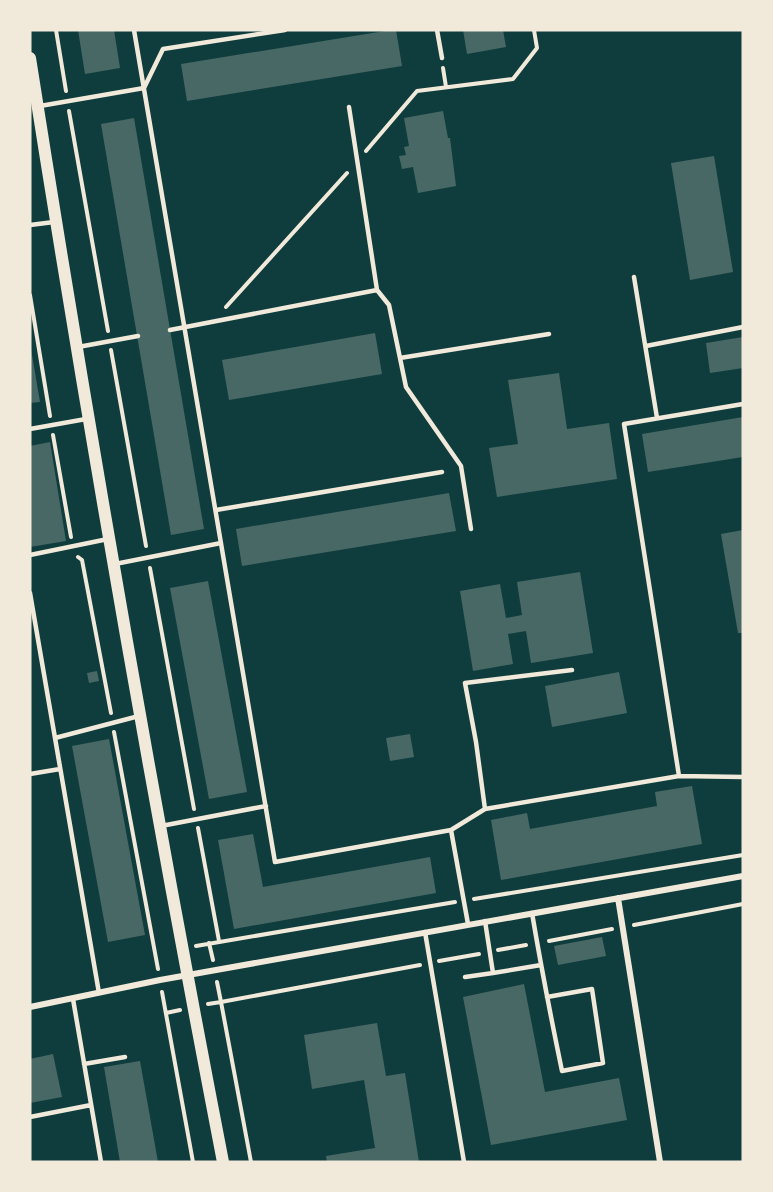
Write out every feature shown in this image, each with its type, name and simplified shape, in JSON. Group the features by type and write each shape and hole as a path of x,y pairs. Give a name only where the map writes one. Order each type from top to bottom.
{"main road":[{"path":"30,58 114,564 182,949 223,1162"}],"street":[{"path":"30,1007 187,975 743,876"},
{"path":"618,898 660,1162"}],"lane":[{"path":"134,30 275,862 451,830 485,809 679,776 743,777"},
{"path":"236,30 237,38"},
{"path":"144,88 164,49 285,30"},
{"path":"437,30 442,58"},
{"path":"38,106 144,88"},
{"path":"349,107 377,290 389,305 406,387 461,466 471,529"},
{"path":"30,225 57,221"},
{"path":"634,277 657,418"},
{"path":"170,330 377,290"},
{"path":"646,346 743,327"},
{"path":"400,358 549,334"},
{"path":"78,347 138,336"},
{"path":"679,776 624,424 743,404"},
{"path":"30,429 90,418"},
{"path":"216,510 442,472"},
{"path":"30,555 110,538"},
{"path":"114,564 221,543"},
{"path":"30,593 99,993"},
{"path":"485,809 465,683 572,670"},
{"path":"55,738 141,715"},
{"path":"30,774 60,769"},
{"path":"161,826 266,806"},
{"path":"451,830 468,924"},
{"path":"532,913 547,997 562,1071 603,1063 592,988 547,997"},
{"path":"485,921 493,973"},
{"path":"425,932 464,1162"},
{"path":"465,977 541,965"},
{"path":"74,999 101,1162"},
{"path":"84,1064 125,1057"},
{"path":"30,1117 91,1105"}],"path":[{"path":"56,30 148,558 219,941"},
{"path":"213,321 357,162 417,91 513,79 537,48 534,30"},
{"path":"442,58 446,87"},
{"path":"156,954 219,941 743,855"}],"building":[{"path":"78,30 114,30 120,68 85,74"},
{"path":"396,30 402,66 187,101 181,64"},
{"path":"463,30 503,30 506,47 467,54"},
{"path":"443,111 448,138 450,138 456,186 418,193 413,167 402,169 399,156 406,155 404,147 409,146 404,118"},
{"path":"134,118 204,529 171,535 101,124"},
{"path":"714,156 733,272 690,280 671,163"},
{"path":"375,333 382,374 229,400 222,360"},
{"path":"743,337 743,368 710,373 706,343"},
{"path":"30,343 40,402 30,403"},
{"path":"559,373 567,429 609,423 617,479 497,497 489,448 518,444 508,380"},
{"path":"743,417 743,457 648,472 642,434"},
{"path":"50,442 66,541 30,547 30,446"},
{"path":"449,493 456,531 242,566 236,529"},
{"path":"743,530 743,633 738,633 721,534"},
{"path":"580,572 593,653 531,663 526,631 508,634 513,664 473,671 460,591 500,584 506,618 522,615 517,582"},
{"path":"208,581 247,792 209,799 170,588"},
{"path":"97,671 99,681 89,683 87,673"},
{"path":"619,672 627,713 552,727 545,686"},
{"path":"410,734 414,757 390,761 386,738"},
{"path":"109,739 145,935 108,942 72,746"},
{"path":"692,786 702,844 501,880 491,820 527,813 530,829 657,806 655,792"},
{"path":"253,834 263,887 430,857 436,893 234,929 218,840"},
{"path":"602,937 606,956 558,965 554,946"},
{"path":"524,984 545,1092 619,1078 627,1120 491,1145 463,997"},
{"path":"377,1023 386,1076 405,1073 419,1162 327,1162 326,1156 375,1148 364,1080 312,1089 304,1035"},
{"path":"53,1054 62,1097 30,1103 30,1059"},
{"path":"140,1061 158,1162 120,1162 104,1067"}]}
